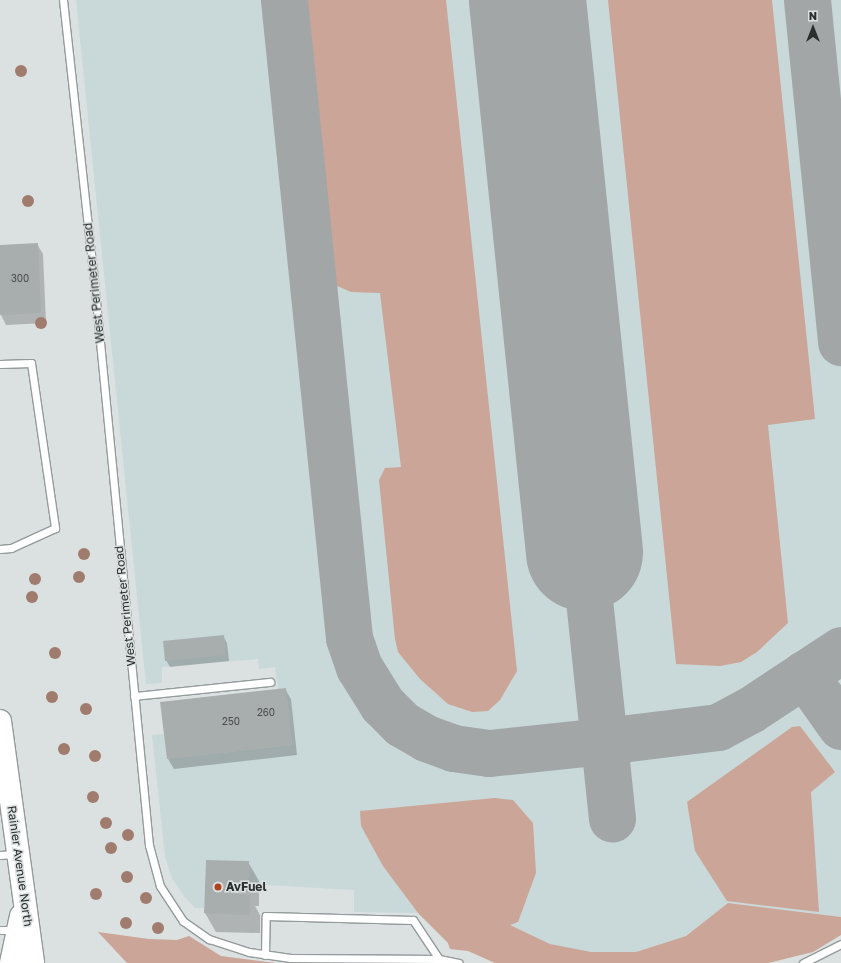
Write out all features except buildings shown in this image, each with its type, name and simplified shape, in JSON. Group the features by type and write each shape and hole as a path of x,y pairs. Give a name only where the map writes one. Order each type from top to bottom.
{"main road":[{"name":"Rainier Avenue North","path":"1,729 9,808 9,854 24,903 33,963"},
{"path":"11,963 9,930 24,903"}],"lane":[{"name":"West Perimeter Road","path":"63,0 92,262 149,845 160,886 184,921 209,939 249,952 291,958 439,959 459,963"},
{"path":"0,364 30,363 55,528 11,548 0,549"},
{"path":"134,696 270,682"},
{"path":"405,913 413,920 439,959"},
{"path":"264,954 266,916 413,920"},
{"path":"803,963 841,944"}],"shaded area":[{"path":"76,0 841,0 841,917 728,903 686,936 636,952 618,954 570,950 550,944 510,925 448,943 418,913 354,912 354,890 248,884 249,861 206,860 204,908 195,908 183,895 172,878 165,856 152,735 164,734 167,759 292,745 286,688 278,689 275,667 259,669 258,659 162,667 162,683 146,684"},
{"path":"305,0 446,0 517,671 500,700 488,711 472,712 448,704 420,679 398,652 395,639 379,480 385,468 401,467 380,293 351,292 335,285"},
{"path":"608,0 772,0 815,419 768,425 788,623 757,652 741,662 720,666 676,664"},
{"path":"800,726 835,772 811,792 819,912 727,901 695,851 687,802 792,727"},
{"path":"495,798 513,800 533,823 536,873 518,922 510,925 550,944 591,952 636,952 686,936 728,903 841,917 841,935 813,952 768,963 495,963 468,951 450,949 448,943 418,913 383,866 361,826 360,811"},
{"path":"98,932 149,939 177,940 189,936 221,956 276,963 127,963"}],"taxiway":[{"path":"284,0 349,638 359,667 382,704 402,724 426,738 453,748 489,753 604,741 718,727 750,710 841,650"},
{"path":"807,0 841,342"},
{"path":"584,552 612,819"},
{"path":"804,674 841,726"}],"runway":[{"path":"527,0 584,552"}],"place":[{"name":"AvFuel","path":"218,887"}]}
